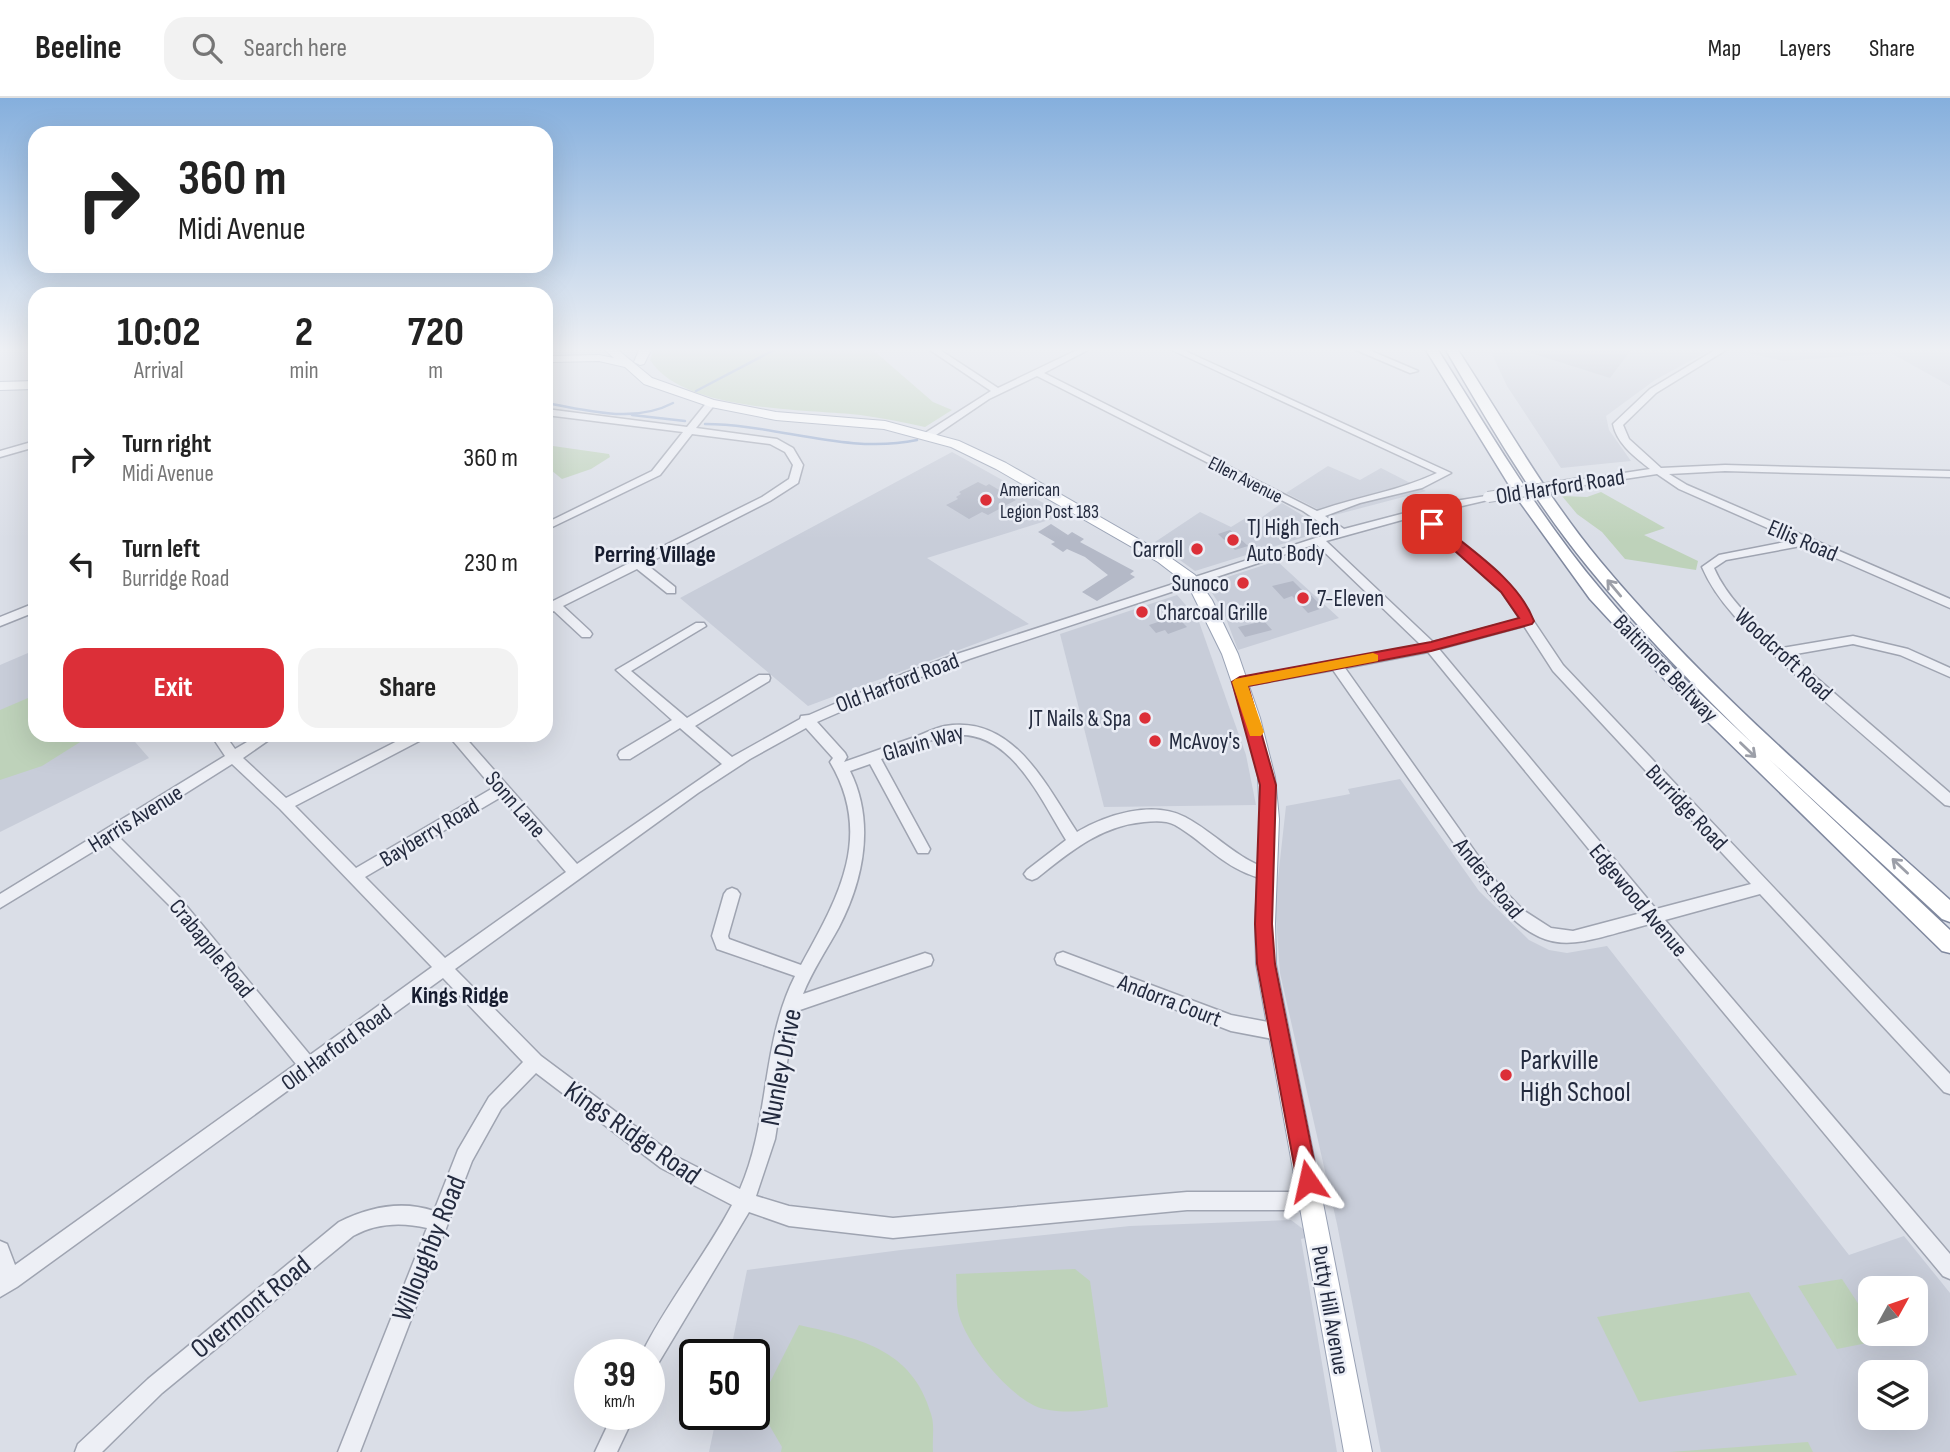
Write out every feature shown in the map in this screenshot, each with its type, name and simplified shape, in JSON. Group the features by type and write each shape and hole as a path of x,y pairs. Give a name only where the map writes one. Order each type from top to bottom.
{"highway":[{"name":"Baltimore Beltway","path":"1471,413 1524,498 1596,595 1672,677 1950,944"},
{"name":"Baltimore Beltway","path":"1493,413 1553,507 1618,593 1693,673 1950,913"}],"main road":[{"name":"Putty Hill Avenue","path":"762,413 873,424 929,435 994,462 1163,559 1192,580 1212,613 1240,682 1268,785 1264,944 1358,1452"}],"street":[{"path":"553,606 789,485 798,471 793,453 773,441 554,413"},
{"path":"553,524 648,478 665,465 703,413"},
{"path":"929,435 959,413"},
{"name":"Ellen Avenue","path":"1117,413 1318,515 1341,532"},
{"path":"1315,413 1446,473 1418,486 1356,501 1318,515"},
{"name":"Ellis Road","path":"1629,413 1618,424 1621,437 1659,471 1693,492 1950,604"},
{"path":"0,454 28,446"},
{"name":"Old Harford Road","path":"5,1284 730,763 801,722 904,677 1341,532 1390,518 1488,497 1659,471 1785,468 1950,474"},
{"name":"Burridge Road","path":"1432,524 1506,589 1523,610 1527,621 1558,668 1950,1086"},
{"name":"Edgewood Avenue","path":"1318,540 1431,647 1654,918 1950,1269"},
{"name":"Woodcroft Road","path":"1806,542 1723,556 1707,569 1708,577 1719,592 1779,653 1944,789 1950,801"},
{"path":"638,564 671,590"},
{"path":"0,622 28,610"},
{"path":"553,610 586,634"},
{"path":"1240,682 1431,647 1527,621"},
{"path":"700,626 622,670 730,763"},
{"path":"1779,653 1853,640 1904,652 1950,673"},
{"name":"Anders Road","path":"1336,665 1493,888 1525,923 1551,936 1563,938 1654,918 1762,887"},
{"path":"625,755 764,678"},
{"path":"801,722 831,760 840,765"},
{"name":"Glavin Way","path":"840,765 873,757 955,728 988,732 1004,741 1017,755 1075,842"},
{"name":"Kings Ridge Road","path":"223,742 233,757 285,805 535,1062 668,1162 744,1201 789,1216 893,1228 1187,1201 1312,1201"},
{"name":"Harris Avenue","path":"0,902 258,742"},
{"path":"285,805 406,742"},
{"name":"Sonn Lane","path":"461,742 576,873"},
{"path":"873,757 923,849"},
{"name":"Nunley Drive","path":"660,1339 725,1240 744,1201 768,1129 778,1054 790,1006 802,972 841,908 853,872 857,831 840,765"},
{"name":"Bayberry Road","path":"355,876 502,789"},
{"path":"1032,874 1094,828 1119,817 1166,816 1180,821 1234,863 1266,874"},
{"name":"Crabapple Road","path":"108,835 167,893 309,1067"},
{"path":"732,894 720,936 723,944 802,972"},
{"name":"Andorra Court","path":"1063,959 1231,1023 1279,1032"},
{"path":"790,1006 925,960"},
{"name":"Willoughby Road","path":"349,1452 476,1133 495,1103 535,1062"},
{"name":"Overmont Road","path":"86,1452 155,1386 346,1229 377,1217 412,1216 439,1222"},
{"path":"0,1251 5,1284"},
{"path":"606,1452 616,1430"}],"shaded area":[{"path":"1525,413 1610,413 1606,416 1609,430 1631,461 1561,468"},
{"path":"952,452 1065,515 927,558 1029,624 808,706 680,598"},
{"path":"1328,466 1360,480 1381,468 1426,491 1331,516 1286,493"},
{"path":"1282,503 1327,530 1195,571 1155,542 1200,512 1231,527 1249,516 1258,520"},
{"path":"1277,561 1339,618 1238,650 1222,608 1206,584"},
{"path":"1177,595 1198,619 1246,755 1256,805 1104,807 1060,634"},
{"path":"28,653 28,742 135,742 149,758 0,832 0,665"},
{"name":"Parkville High School","path":"1400,779 1479,891 1529,940 1549,950 1567,953 1607,946 1849,1255 1904,1236 1950,1293 1950,1452 1381,1452 1337,1224 1280,973 1275,905 1286,806 1350,794 1348,789"},
{"path":"1291,1220 1307,1232 1309,1237 1301,1239 1337,1452 709,1452 714,1430 770,1430 770,1339 733,1339 747,1270 901,1250 1130,1226"}],"green space":[{"path":"836,413 947,413 925,427"},
{"path":"553,446 609,454 610,457 591,469 562,479 553,472"},
{"path":"1601,492 1665,528 1644,535 1698,561 1696,570 1625,559 1602,532 1577,514 1562,496 1587,497"},
{"path":"28,698 28,742 80,742 42,766 0,780 0,710"},
{"path":"1075,1269 1090,1281 1108,1407 1076,1411 1044,1409 1018,1395 1005,1383 970,1339 958,1311 956,1274"},
{"path":"1842,1279 1858,1303 1858,1345 1837,1349 1798,1286"},
{"path":"1749,1292 1797,1375 1639,1402 1597,1317"},
{"path":"799,1325 861,1341 896,1360 922,1391 932,1418 933,1452 781,1452 782,1447 770,1426 770,1382"},
{"path":"1808,1442 1813,1452 1670,1452"}],"building":[{"name":"American Legion Post 183","path":"978,482 986,486 989,484 1016,500 988,515 982,512 969,519 946,505 958,499 956,497 961,494 959,492"},
{"path":"1051,524 1068,535 1072,532 1084,539 1080,542 1134,571 1130,574 1135,577 1097,601 1082,592 1108,575 1085,557 1067,549 1063,552 1051,544 1055,542 1038,532"},
{"name":"TJ High Tech Auto Body","path":"1230,530 1248,546 1235,550 1218,534"},
{"name":"7-Eleven","path":"1293,581 1323,608 1308,613 1292,596 1284,599 1272,586"},
{"path":"1176,616 1187,627 1168,634 1165,630 1156,633 1149,625"},
{"path":"1264,621 1272,630 1245,637 1238,627"}],"waterway":[{"path":"603,413 639,413"},
{"path":"632,415 685,421"},
{"path":"705,424 732,425 837,442 890,444 917,440"}],"slow traffic":[{"path":"1256,732 1240,682 1373,658"}],"place":[{"name":"American Legion Post 183","path":"986,500"},
{"name":"TJ High Tech Auto Body","path":"1233,540"},
{"name":"Carroll","path":"1197,549"},
{"name":"Sunoco","path":"1243,583"},
{"name":"7-Eleven","path":"1303,598"},
{"name":"Charcoal Grille","path":"1142,612"},
{"name":"JT Nails & Spa","path":"1145,718"},
{"name":"McAvoy's","path":"1155,741"},
{"name":"Parkville High School","path":"1506,1075"}],"district":[{"name":"Perring Village","path":"655,554"},
{"name":"Kings Ridge","path":"460,995"}],"route":[{"path":"1308,1181 1266,964 1264,924 1268,785 1261,751 1240,682 1431,647 1527,621 1523,610 1506,589 1432,524"}]}
